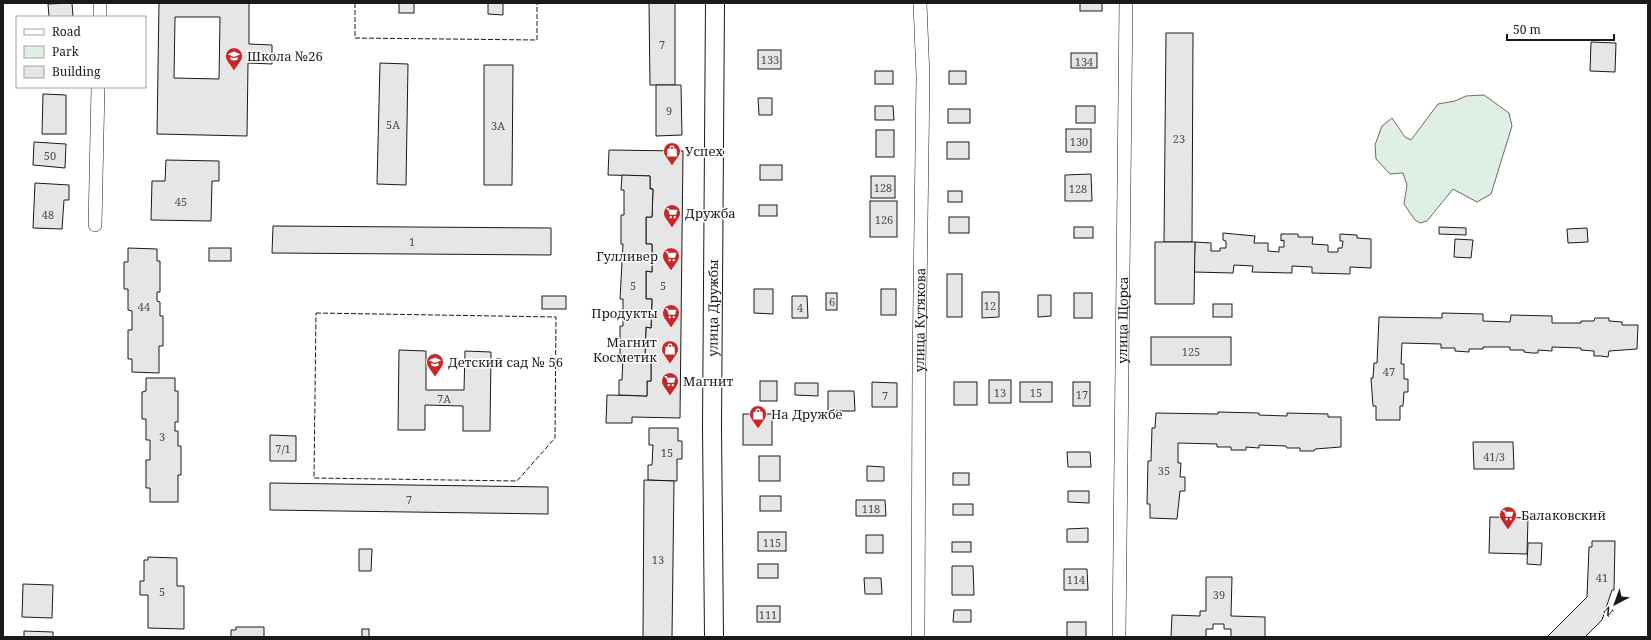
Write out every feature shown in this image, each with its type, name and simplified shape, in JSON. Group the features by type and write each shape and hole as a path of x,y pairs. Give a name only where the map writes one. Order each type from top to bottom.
{"street":[{"path":"100,3 100,16"},
{"name":"улица Дружбы","path":"714,637 712,427 715,3"},
{"name":"улица Кутякова","path":"918,637 919,375 923,77 920,3"},
{"name":"улица Щорса","path":"1119,637 1126,3"},
{"path":"95,225 98,88"}],"green space":[{"path":"1484,95 1509,113 1512,126 1491,194 1477,202 1453,189 1427,221 1420,223 1415,220 1404,204 1407,185 1403,173 1390,174 1376,159 1375,145 1382,126 1392,118 1405,137 1411,140 1438,104 1455,101 1466,96"}],"building":[{"path":"72,3 73,16 49,16 48,4"},
{"name":"Школа №26","path":"159,3 249,3 249,44 272,45 272,64 248,63 247,136 157,134","holes":["175,17 220,17 219,79 174,78"]},
{"path":"399,3 414,3 414,13 399,13"},
{"path":"488,3 503,3 503,15 488,14"},
{"path":"649,3 675,3 675,85 650,85"},
{"path":"1080,3 1102,3 1102,11 1080,11"},
{"path":"1166,33 1193,33 1192,242 1164,242"},
{"path":"1591,42 1616,43 1615,72 1590,71"},
{"path":"758,50 781,50 781,69 758,69"},
{"path":"1071,53 1097,53 1097,68 1071,68"},
{"path":"380,63 408,64 406,185 377,184"},
{"path":"484,65 513,65 512,185 484,185"},
{"path":"875,71 893,71 893,84 875,84"},
{"path":"949,71 966,71 966,84 949,84"},
{"path":"656,85 681,85 682,135 656,136"},
{"path":"43,94 66,95 66,134 42,134"},
{"path":"758,98 772,98 772,115 759,115"},
{"path":"875,106 893,106 894,120 875,120"},
{"path":"1076,106 1095,106 1095,123 1076,123"},
{"path":"948,109 970,109 970,123 948,123"},
{"path":"1066,129 1091,129 1091,152 1066,152"},
{"path":"876,130 894,130 894,157 876,157"},
{"path":"34,142 66,144 65,168 33,165"},
{"path":"947,142 969,142 969,159 947,159"},
{"path":"609,150 683,151 680,418 632,417 632,423 606,423 607,395 647,396 647,381 651,381 651,355 645,355 646,327 651,328 652,299 646,299 646,271 652,272 652,244 646,244 646,217 652,217 653,189 650,189 650,176 608,175"},
{"path":"166,160 219,161 219,181 212,181 211,221 151,220 152,181 165,181"},
{"path":"760,165 782,165 782,180 760,180"},
{"path":"1091,174 1092,201 1065,201 1065,175"},
{"path":"622,175 650,176 650,189 653,189 652,217 646,217 646,244 652,244 652,272 646,271 646,299 652,299 651,328 646,327 645,355 651,355 651,381 647,381 647,396 619,395 619,380 622,380 623,355 620,356 620,326 623,326 623,299 620,299 623,244 621,244 621,215 624,215 624,190 621,190"},
{"path":"871,176 895,176 895,198 871,198"},
{"path":"35,183 69,185 69,200 64,200 62,229 33,228"},
{"path":"948,191 962,191 962,202 948,202"},
{"path":"870,201 897,201 897,237 870,237"},
{"path":"759,205 777,205 777,216 759,216"},
{"path":"949,217 969,217 969,233 949,233"},
{"path":"273,226 551,228 551,255 272,253"},
{"path":"1074,227 1093,227 1093,238 1074,238"},
{"path":"1439,227 1466,228 1466,235 1439,234"},
{"path":"1587,228 1588,242 1568,243 1567,229"},
{"path":"1223,233 1255,236 1254,243 1268,243 1268,251 1279,252 1279,247 1284,247 1284,240 1281,241 1281,234 1298,234 1298,237 1313,237 1312,244 1328,245 1328,252 1338,252 1338,248 1342,248 1343,241 1340,241 1340,234 1357,235 1357,238 1371,239 1371,268 1350,267 1350,274 1312,273 1312,267 1292,266 1292,273 1252,272 1253,266 1234,265 1233,273 1194,272 1195,242 1211,243 1211,251 1220,251 1220,248 1226,248 1226,241 1223,240"},
{"path":"1455,239 1473,240 1471,258 1454,257"},
{"path":"1155,242 1195,242 1194,304 1155,304"},
{"path":"128,248 157,249 157,261 160,261 160,292 157,292 157,301 160,302 160,316 163,316 163,346 159,346 159,373 132,372 132,359 128,359 128,330 132,330 132,311 128,310 128,289 124,289 124,262 128,262"},
{"path":"209,248 231,248 231,261 209,261"},
{"path":"947,274 962,274 962,317 947,317"},
{"path":"754,289 773,289 773,314 754,313"},
{"path":"881,289 896,289 896,315 881,315"},
{"path":"982,292 999,292 999,317 982,318"},
{"path":"826,293 837,293 837,310 826,310"},
{"path":"1074,293 1092,293 1092,318 1074,318"},
{"path":"1038,295 1051,295 1051,316 1038,317"},
{"path":"542,296 566,296 566,309 542,309"},
{"path":"792,296 807,296 808,318 792,318"},
{"path":"1213,304 1232,304 1232,317 1213,317"},
{"path":"1442,313 1483,314 1483,321 1510,322 1511,315 1552,316 1552,323 1581,323 1581,321 1594,321 1595,318 1609,318 1609,321 1622,322 1622,325 1638,325 1637,349 1609,351 1608,357 1594,356 1594,351 1581,350 1581,348 1552,347 1552,351 1538,350 1538,353 1532,353 1524,352 1524,350 1510,350 1510,347 1483,347 1483,349 1469,349 1469,352 1455,351 1455,348 1441,348 1441,344 1402,343 1401,364 1404,364 1404,379 1408,379 1408,392 1404,392 1403,406 1400,406 1400,420 1376,420 1376,406 1373,406 1371,378 1373,378 1374,363 1377,363 1379,317 1442,318"},
{"path":"1151,337 1231,337 1231,365 1151,365"},
{"path":"399,350 426,351 426,390 464,390 465,351 491,352 490,431 463,431 463,406 425,405 425,430 398,430"},
{"path":"146,378 175,378 175,391 178,391 178,422 175,422 175,431 178,431 178,446 181,446 181,475 178,475 178,502 150,502 150,488 146,488 146,460 150,460 150,440 146,440 146,419 142,419 142,392 146,391"},
{"path":"989,380 1011,380 1011,403 989,403"},
{"path":"760,381 777,381 777,401 760,401"},
{"path":"872,382 897,383 897,407 872,407"},
{"path":"954,382 977,382 977,405 954,405"},
{"path":"1020,382 1052,382 1052,402 1020,402"},
{"path":"1073,382 1090,382 1090,406 1073,406"},
{"path":"795,383 818,383 818,396 795,395"},
{"path":"828,391 854,391 855,411 828,411"},
{"path":"1218,412 1259,413 1259,415 1287,416 1287,413 1328,414 1328,417 1341,417 1341,447 1315,449 1314,451 1300,451 1300,448 1259,445 1259,448 1246,447 1246,450 1231,450 1231,447 1217,447 1217,444 1178,443 1178,463 1181,463 1180,477 1185,477 1185,491 1180,491 1177,519 1150,518 1150,504 1147,504 1148,461 1151,461 1152,428 1155,428 1156,413 1218,414"},
{"name":"На Дружбе","path":"743,414 772,414 772,445 743,445"},
{"path":"649,428 678,428 678,441 682,441 682,459 677,459 677,481 648,480 648,465 652,465 653,445 649,445"},
{"path":"270,435 296,436 296,461 270,461"},
{"path":"1473,442 1513,442 1514,469 1474,469"},
{"path":"1067,452 1090,452 1091,467 1068,467"},
{"path":"759,456 780,456 780,481 759,481"},
{"path":"867,466 884,467 884,481 867,481"},
{"path":"953,473 969,473 969,485 953,485"},
{"path":"644,480 674,481 672,637 643,637"},
{"path":"270,483 548,487 548,514 270,510"},
{"path":"1068,491 1089,491 1089,503 1068,502"},
{"path":"760,496 781,496 781,511 760,511"},
{"path":"856,500 885,500 886,516 856,516"},
{"path":"953,504 973,504 973,515 953,515"},
{"path":"1490,517 1528,518 1527,554 1489,553"},
{"path":"1088,528 1088,542 1067,542 1067,529"},
{"path":"758,532 786,532 786,551 758,551"},
{"path":"866,535 883,535 883,553 866,553"},
{"path":"1592,541 1615,541 1614,590 1612,590 1602,620 1585,637 1547,637 1587,597 1589,547 1592,547"},
{"path":"952,542 971,542 971,552 952,552"},
{"path":"1528,543 1542,543 1541,565 1527,564"},
{"path":"359,549 372,549 371,571 359,571"},
{"path":"148,557 177,558 177,586 184,586 184,629 148,628 148,595 140,595 140,581 144,581 144,560 148,560"},
{"path":"758,564 778,564 778,578 758,578"},
{"path":"952,566 973,566 974,595 952,595"},
{"path":"1064,569 1087,569 1088,590 1064,590"},
{"path":"1206,577 1232,577 1231,616 1265,617 1265,637 1231,637 1231,629 1224,629 1224,624 1213,624 1213,629 1206,629 1206,637 1171,637 1172,615 1200,616 1200,611 1206,611"},
{"path":"864,578 881,578 882,594 865,594"},
{"path":"23,584 53,585 52,618 22,617"},
{"path":"757,606 780,606 780,622 757,622"},
{"path":"954,610 971,610 971,622 953,622"},
{"path":"1067,622 1086,622 1086,637 1067,637"},
{"path":"236,627 264,627 264,637 231,637 231,630 236,630"},
{"path":"362,629 369,629 369,637 362,637"},
{"path":"24,631 53,632 53,637 24,637"}],"fence":[{"path":"355,3 355,38 537,40 537,3"},
{"path":"316,313 556,317 555,438 517,481 314,478 316,313"}],"place":[{"name":"Школа №26","path":"234,71"},
{"name":"Успех","path":"672,166"},
{"name":"Дружба","path":"672,228"},
{"name":"Гулливер","path":"671,271"},
{"name":"Продукты","path":"671,328"},
{"name":"Магнит Косметик","path":"670,364"},
{"name":"Детский сад № 56","path":"435,377"},
{"name":"Магнит","path":"670,396"},
{"name":"На Дружбе","path":"758,429"},
{"name":"Балаковский","path":"1508,530"}]}
